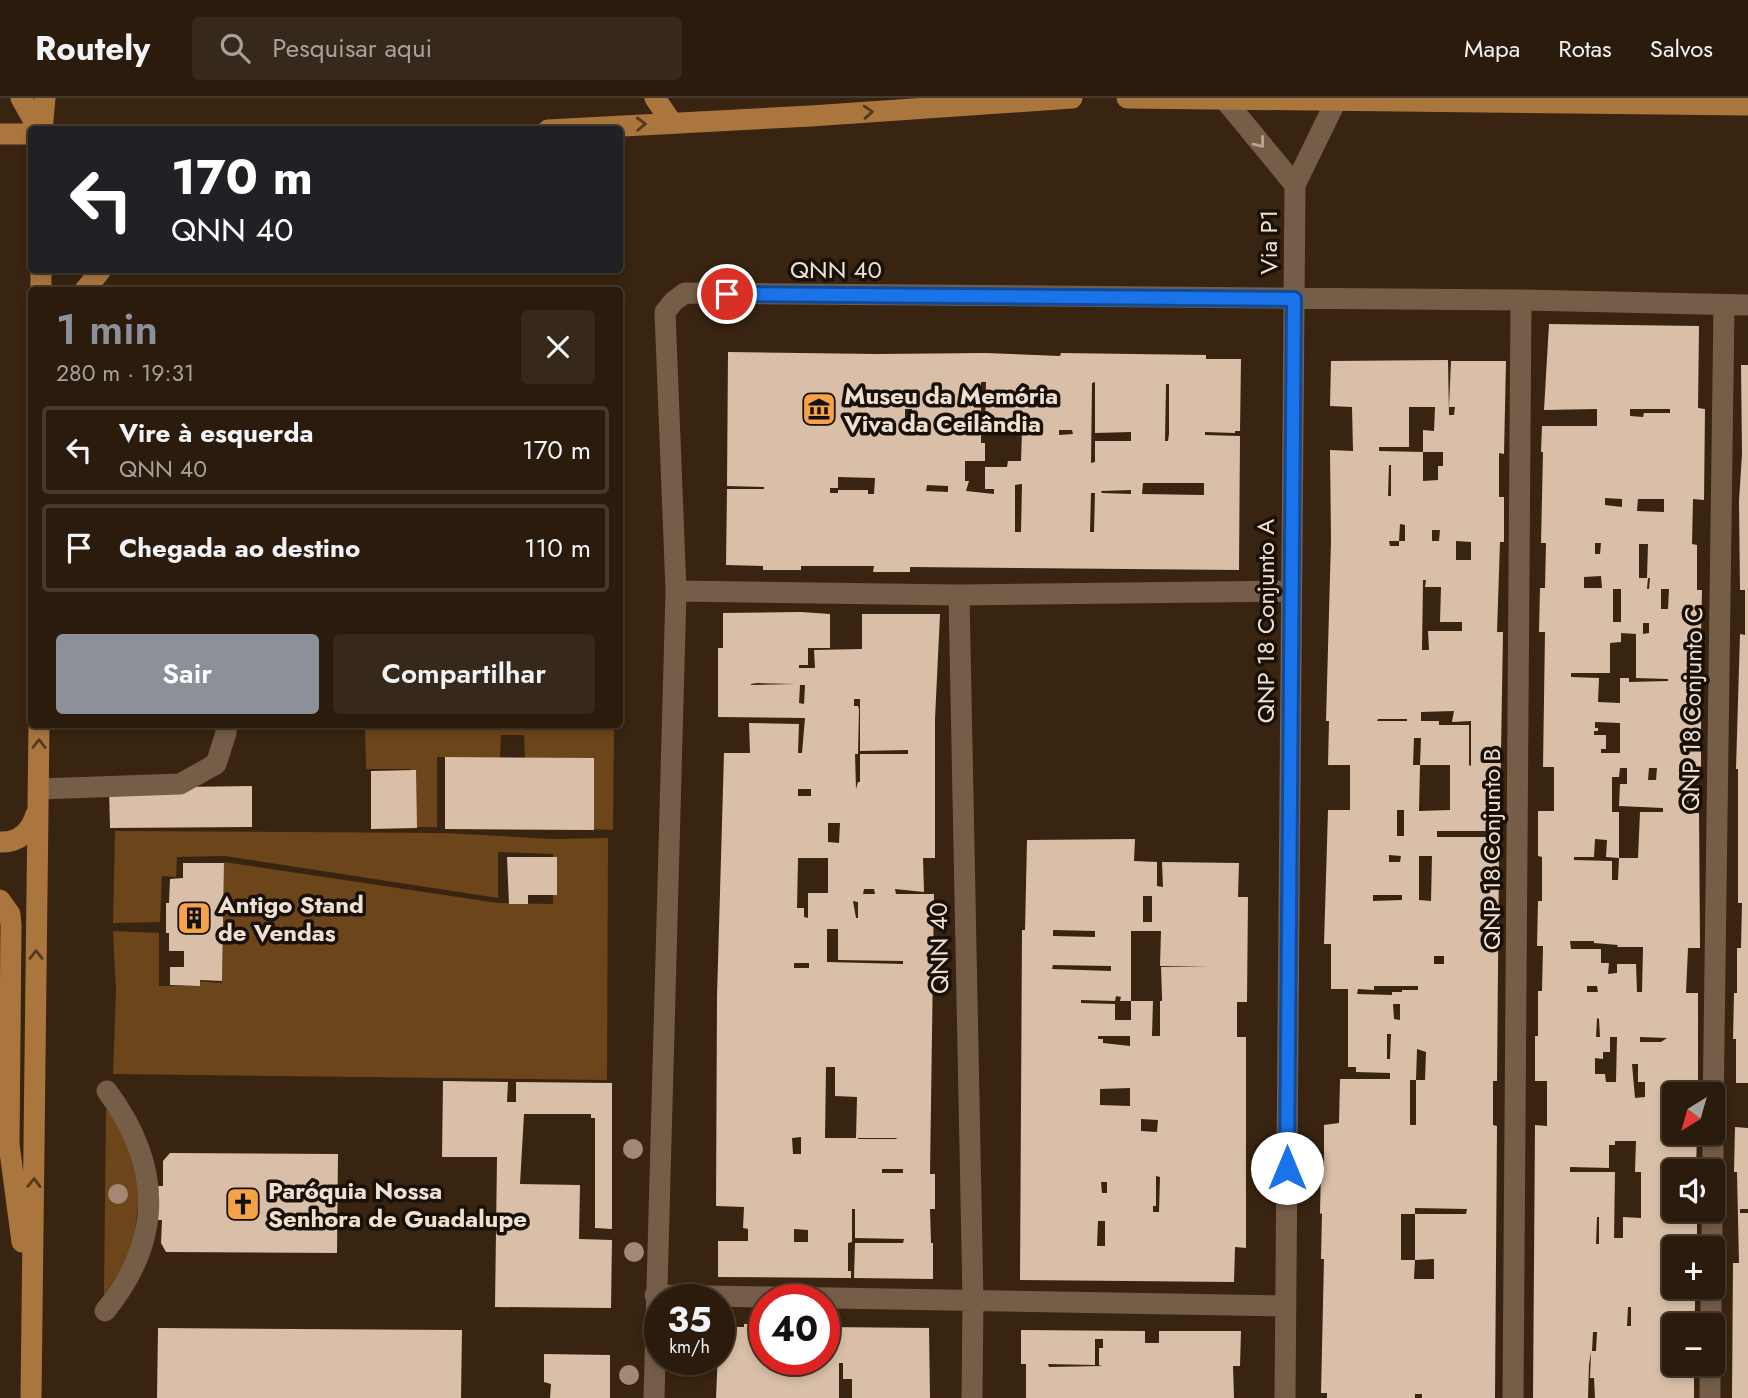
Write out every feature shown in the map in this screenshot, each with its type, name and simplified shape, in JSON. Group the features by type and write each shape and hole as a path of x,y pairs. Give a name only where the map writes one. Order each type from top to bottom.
{"main road":[{"path":"21,98 38,126"},
{"path":"42,126 45,98"},
{"path":"655,98 672,123"},
{"path":"601,126 1072,98"},
{"path":"1127,98 1748,105"},
{"path":"0,134 28,134"},
{"path":"87,287 99,273"},
{"path":"32,1398 39,728"},
{"path":"0,842 18,839 27,832 36,813"},
{"path":"0,900 9,914 11,926 9,1144 32,1313"}],"street":[{"name":"Via P1","path":"1225,100 1295,185"},
{"name":"Via P1","path":"1294,299 1295,185 1336,100"},
{"name":"QNN 40","path":"655,1284 676,591 665,312 674,300 685,293 1294,299"},
{"path":"1294,299 1748,304"},
{"name":"QNP 18 Conjunto A","path":"1285,1398 1294,299"},
{"name":"QNP 18 Conjunto B","path":"1513,1398 1521,300"},
{"name":"QNP 18 Conjunto C","path":"1713,1082 1724,304"},
{"path":"676,591 959,595 1291,591"},
{"name":"QNN 40","path":"959,595 973,1300 972,1398"},
{"path":"38,789 180,784 216,764 226,728"},
{"path":"105,1311 120,1292 136,1261 146,1227 149,1203 142,1155 134,1132 107,1091"},
{"path":"735,1296 1286,1306"},
{"name":"QNN 40","path":"654,1375 654,1398"},
{"path":"1710,1376 1710,1398"}],"shaded area":[{"path":"365,728 614,728 613,830 589,829 525,759 524,735 501,735 500,758 437,757 437,827 413,827 410,769 366,769"},
{"path":"115,831 445,833 553,839 608,838 607,1080 113,1074 116,990 113,931 159,933 159,986 194,986 194,981 222,983 224,862 498,903 553,904 553,854 498,852 498,898 225,856 177,857 176,877 162,876 160,922 113,923"},
{"path":"106,1109 119,1121 141,1174 133,1252 104,1295"}],"building":[{"path":"1549,324 1699,326 1698,408 1705,409 1704,500 1693,499 1692,544 1697,545 1697,590 1702,590 1701,635 1690,634 1689,679 1701,680 1701,769 1693,769 1693,813 1699,813 1700,948 1688,948 1686,993 1698,993 1698,1082 1662,1082 1662,1145 1697,1145 1696,1159 1662,1159 1662,1222 1697,1222 1697,1236 1662,1236 1662,1299 1695,1299 1695,1307 1695,1313 1662,1313 1662,1376 1694,1376 1694,1398 1595,1398 1594,1378 1590,1378 1591,1352 1588,1398 1533,1398 1535,1125 1547,1126 1547,1081 1535,1081 1535,1036 1538,1036 1538,991 1542,991 1543,946 1537,946 1538,901 1542,901 1538,811 1554,811 1554,767 1543,767 1545,632 1539,632 1540,588 1545,588 1546,543 1541,543 1542,426 1597,426 1597,409 1544,410","holes":["1630,409 1670,409 1670,413 1644,413 1643,417 1630,416","1605,498 1622,499 1622,507 1605,505","1638,499 1664,499 1664,512 1637,511","1595,543 1601,543 1600,554 1595,554","1639,544 1648,544 1647,578 1639,578","1601,576 1602,588 1584,588 1584,577","1613,589 1621,589 1621,622 1613,622","1661,589 1669,589 1668,609 1661,609","1643,623 1649,623 1649,633 1643,634","1621,633 1636,634 1636,678 1668,681 1629,682 1629,678 1620,678 1620,703 1598,702 1599,678 1571,677 1571,673 1610,673 1610,643 1621,642","1595,722 1620,723 1620,753 1601,753 1601,749 1606,749 1606,735 1594,735 1594,731 1598,731","1620,768 1627,768 1627,784 1620,784 1619,806 1663,808 1663,812 1640,812 1638,858 1619,858 1619,812 1612,812 1612,777 1619,777","1649,768 1657,768 1656,780 1648,780","1595,839 1607,840 1606,857 1619,858 1618,880 1612,880 1612,861 1574,860 1574,857 1594,857","1570,941 1594,941 1618,945 1617,947 1643,947 1642,992 1637,992 1636,964 1617,964 1617,973 1608,974 1609,963 1601,963 1601,949 1571,949","1587,986 1597,986 1598,992 1587,992","1597,1018 1600,1037 1596,1037","1610,1037 1617,1037 1616,1082 1606,1082 1605,1074 1595,1074 1595,1058 1603,1059 1603,1052 1610,1052","1640,1037 1667,1038 1661,1042 1640,1042","1632,1064 1638,1064 1638,1082 1645,1082 1645,1097 1635,1098","1615,1141 1636,1141 1635,1172 1641,1172 1641,1218 1623,1217 1623,1238 1614,1238 1615,1172 1570,1172 1570,1167 1609,1168 1609,1145 1615,1145","1597,1217 1599,1244 1596,1244","1628,1307 1631,1307 1631,1326 1627,1326","1593,1332 1597,1332 1596,1351 1592,1351"]},
{"path":"728,352 986,353 1060,356 1061,353 1206,355 1206,359 1241,359 1240,431 1205,432 1205,435 1240,436 1239,570 910,567 910,572 873,572 874,566 801,566 801,570 763,570 763,566 726,565 727,489 764,489 727,486","holes":["981,382 986,382 985,430 1022,431 1021,461 1008,461 1007,467 985,467 985,489 994,489 994,494 966,491 969,481 965,481 965,461 985,461 985,443 981,443","1095,382 1095,433 1131,432 1131,441 1095,441 1095,462 1091,463 1092,383","1166,384 1169,384 1168,441 1165,441","905,409 912,409 912,423 905,423","1059,430 1072,430 1073,434 1059,435","838,477 875,478 874,494 868,494 868,490 838,490 838,493 830,493 830,488 838,488","1143,483 1204,483 1204,495 1142,494","1022,484 1021,532 1015,532 1015,485","927,485 948,486 948,492 926,491","1131,490 1131,494 1102,493 1101,491","1091,493 1095,493 1094,532 1090,532"]},
{"path":"1448,360 1449,415 1454,415 1455,407 1449,407 1451,361 1506,361 1504,454 1499,453 1499,497 1504,497 1504,542 1500,542 1497,632 1503,632 1500,811 1494,811 1494,831 1437,831 1437,837 1494,837 1494,856 1499,856 1497,1081 1493,1081 1493,1125 1497,1126 1495,1398 1422,1398 1422,1394 1415,1394 1415,1398 1327,1398 1327,1393 1321,1393 1324,1259 1321,1259 1322,1213 1320,1214 1324,1125 1339,1123 1340,1079 1390,1079 1390,1073 1356,1072 1356,1067 1348,1067 1348,989 1331,989 1331,944 1324,944 1328,810 1350,810 1350,765 1328,765 1329,721 1326,721 1331,540 1330,450 1353,451 1352,407 1330,406 1331,361","holes":["1409,407 1435,407 1434,431 1423,430 1423,452 1379,451 1379,447 1409,447","1423,452 1443,452 1443,466 1438,466 1438,480 1423,481","1391,465 1391,496 1388,496","1400,524 1405,525 1405,541 1399,541","1432,530 1440,530 1439,541 1432,541","1389,541 1399,541 1399,546 1390,546","1456,541 1471,542 1471,560 1456,560","1423,580 1426,580 1425,587 1441,587 1440,622 1462,622 1462,631 1428,631 1429,650 1422,650","1454,711 1452,722 1471,721 1471,766 1469,725 1439,725 1439,721 1421,721 1421,712","1407,719 1407,721 1377,721","1414,738 1421,738 1420,765 1413,765","1420,765 1450,765 1450,810 1419,811","1397,810 1404,810 1404,836 1397,836","1389,855 1401,856 1400,862 1389,862","1419,856 1432,856 1431,901 1419,900","1373,895 1402,895 1402,900 1373,901","1434,956 1444,956 1444,964 1434,964","1374,986 1418,986 1418,990 1402,990 1392,992 1392,995 1357,994 1358,989 1374,990","1393,1004 1400,1004 1400,1020 1394,1019","1387,1034 1391,1034 1390,1059 1387,1059","1417,1049 1426,1052 1425,1080 1416,1080","1410,1080 1416,1080 1416,1125 1410,1125","1415,1208 1467,1209 1466,1214 1415,1214","1401,1214 1415,1214 1415,1260 1401,1260","1434,1259 1434,1279 1414,1279 1415,1260"]},
{"path":"1741,365 1748,365 1748,1083 1736,1083 1736,1039 1733,1039 1742,903 1738,903 1736,769 1740,634 1745,635 1745,590 1740,590"},
{"path":"723,613 830,614 830,648 808,648 808,665 799,665 799,668 815,668 814,650 862,649 862,614 940,614 935,719 935,858 923,858 924,892 895,889 896,894 934,894 930,1174 935,1174 935,1209 930,1209 933,1279 854,1278 855,1243 903,1243 904,1239 855,1238 855,1209 852,1209 852,1242 848,1243 848,1271 851,1271 851,1278 718,1277 718,1241 748,1241 748,1229 743,1228 744,1207 716,1206 717,997 724,753 750,753 749,723 799,724 798,753 802,753 805,718 718,717 718,648 723,648","holes":["757,683 796,684 751,685","800,685 805,685 804,704 799,703","854,699 860,699 860,751 908,750 908,754 860,754 860,782 856,789 855,754 858,754 859,709 854,706","798,789 811,789 811,796 798,796","828,823 840,823 839,843 828,842","798,858 828,858 828,893 808,893 808,918 804,917 804,908 797,908","864,889 874,889 875,894 863,894","853,901 858,902 858,918 856,918","827,929 838,929 838,960 903,961 903,964 827,962","794,963 809,963 809,968 794,968","826,1067 835,1067 835,1096 857,1097 856,1138 825,1138","801,1137 801,1154 793,1154 792,1138","858,1138 897,1139 858,1139","882,1169 903,1169 903,1173 882,1173","794,1229 808,1230 808,1242 794,1242"]},
{"path":"445,757 594,758 594,830 445,829"},
{"path":"416,770 417,828 371,829 371,771"},
{"path":"252,786 252,827 110,828 109,788"},
{"path":"1135,839 1134,861 1157,862 1157,886 1163,887 1162,862 1239,863 1238,897 1248,897 1247,1002 1237,1002 1237,1037 1246,1037 1246,1248 1235,1247 1234,1282 1020,1280 1022,930 1025,930 1027,840","holes":["1143,896 1152,896 1152,922 1143,922","1053,930 1095,931 1095,937 1053,936","1131,931 1161,931 1160,966 1209,966 1161,967 1160,1036 1152,1036 1153,1001 1131,1001","1053,965 1111,966 1111,971 1052,969","1116,996 1121,997 1120,1001 1131,1001 1131,1020 1115,1020 1115,1004 1081,1003 1081,1000 1115,1001","1098,1036 1130,1036 1130,1046 1103,1043 1103,1039 1098,1039","1130,1088 1130,1106 1100,1105 1100,1089","1141,1119 1158,1120 1157,1132 1141,1131","1156,1176 1160,1177 1159,1212 1153,1212 1153,1206 1156,1206","1101,1182 1107,1182 1107,1193 1102,1193","1098,1221 1105,1221 1105,1246 1097,1246"]},
{"path":"507,857 557,857 557,895 528,895 528,904 509,904"},
{"name":"Antigo Stand de Vendas","path":"183,863 224,863 222,981 200,980 200,986 170,985 170,967 184,967 184,951 169,951 166,903 169,903 170,879 183,878"},
{"path":"443,1081 508,1082 507,1102 516,1102 516,1082 612,1083 612,1229 595,1228 595,1118 591,1118 591,1114 524,1114 520,1184 580,1185 579,1239 612,1240 611,1308 495,1307 497,1157 442,1157"},
{"path":"1735,1127 1748,1128 1748,1209 1740,1209 1740,1213 1748,1213 1748,1398 1732,1398 1733,1263 1739,1263 1737,1172 1734,1172"},
{"name":"Paróquia Nossa Senhora de Guadalupe","path":"170,1153 338,1154 337,1253 166,1252 161,1243 162,1220 151,1220 151,1186 163,1186 163,1161"},
{"path":"744,1324 749,1324 749,1375 839,1375 839,1398 716,1398 717,1375 735,1375 735,1327 744,1327"},
{"path":"840,1327 929,1328 930,1398 852,1398 852,1379 843,1379 843,1363 840,1363"},
{"path":"158,1328 462,1330 461,1398 157,1398"},
{"path":"1021,1330 1145,1331 1145,1343 1159,1343 1159,1331 1241,1331 1240,1366 1233,1366 1234,1398 1026,1398 1026,1364 1021,1364","holes":["1095,1339 1103,1339 1103,1348 1099,1348 1099,1365 1102,1366 1049,1367 1048,1364 1095,1365"]},
{"path":"544,1354 610,1355 610,1398 550,1398 551,1384 544,1382"}],"place":[{"name":"Museu da Memória Viva da Ceilândia","path":"819,409"},
{"name":"Antigo Stand de Vendas","path":"194,918"},
{"name":"Paróquia Nossa Senhora de Guadalupe","path":"243,1204"}],"route":[{"path":"727,294 1294,299 1287,1168"}]}
